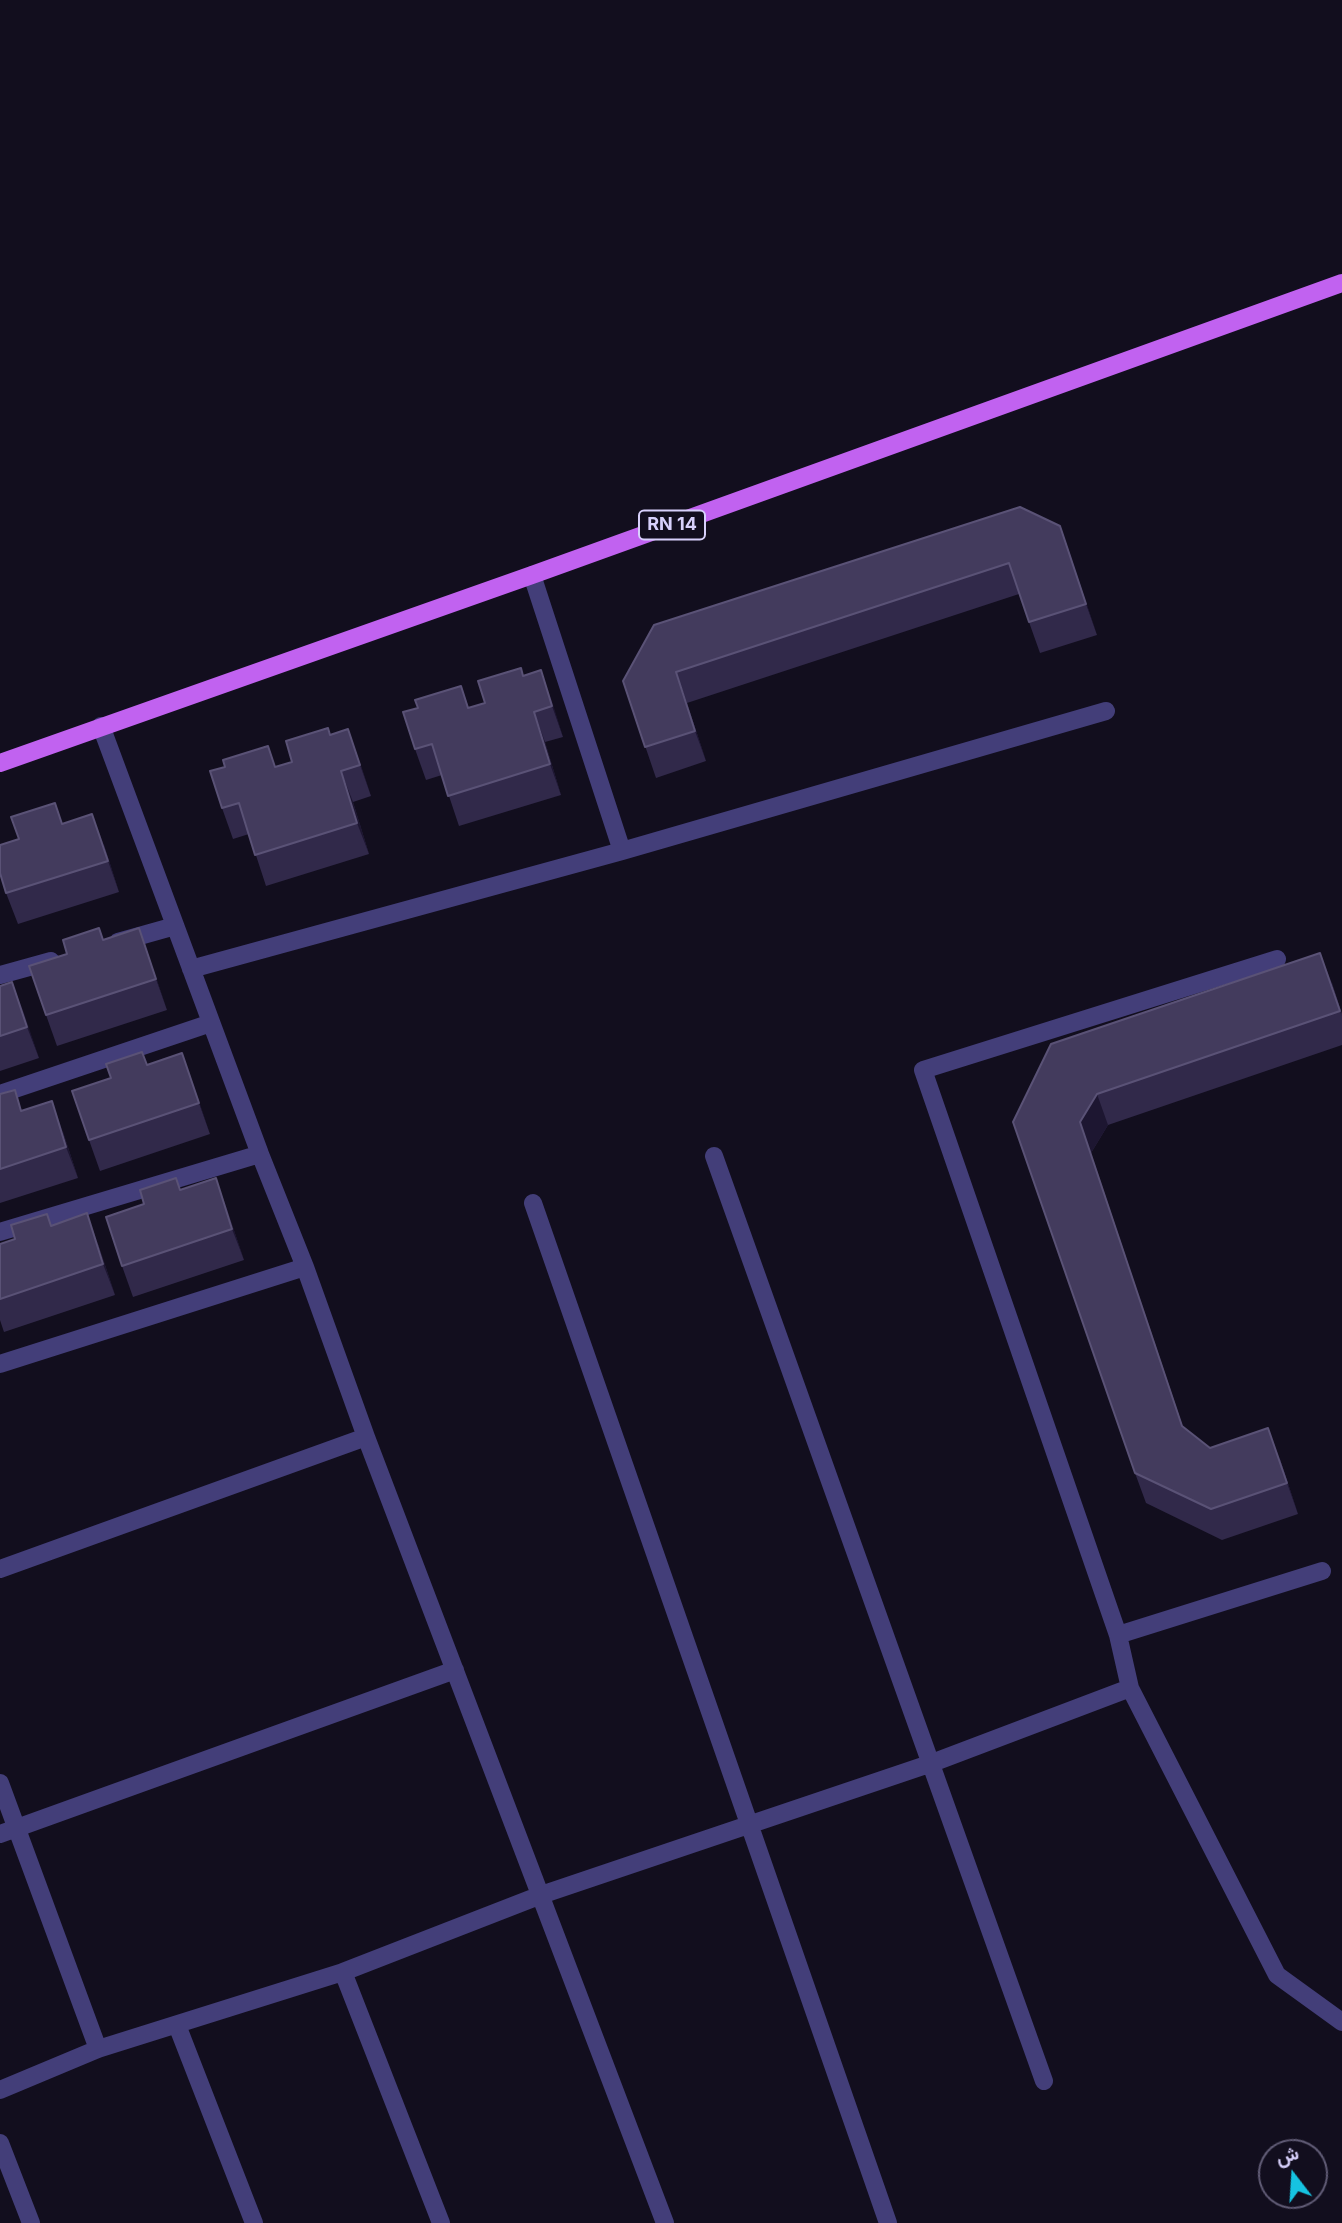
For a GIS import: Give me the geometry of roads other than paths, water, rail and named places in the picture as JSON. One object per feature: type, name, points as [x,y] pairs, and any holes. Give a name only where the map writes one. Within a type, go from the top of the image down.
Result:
[{"type":"main road","name":"RN 14","points":[[0,763],[532,575],[1342,282]]},
{"type":"street","points":[[532,575],[622,851]]},
{"type":"street","points":[[191,969],[622,851],[1107,712]]},
{"type":"street","points":[[101,726],[260,1154],[305,1267],[366,1437],[665,2223]]},
{"type":"street","points":[[108,945],[175,926]]},
{"type":"street","points":[[0,975],[67,956]]},
{"type":"street","points":[[1277,959],[923,1070],[1118,1635],[1130,1688],[1277,1975],[1342,2022]]},
{"type":"street","points":[[0,1094],[211,1023]]},
{"type":"street","points":[[0,1233],[260,1154]]},
{"type":"street","points":[[715,1156],[1044,2081]]},
{"type":"street","points":[[533,1203],[888,2223]]},
{"type":"street","points":[[0,1364],[305,1267]]},
{"type":"street","points":[[0,1569],[366,1437]]},
{"type":"street","points":[[1118,1635],[1322,1572]]},
{"type":"street","points":[[8,1831],[455,1670]]},
{"type":"street","points":[[0,2090],[98,2049],[343,1972],[541,1895],[932,1763],[1130,1688]]},
{"type":"street","points":[[0,1783],[8,1831],[98,2049]]},
{"type":"street","points":[[343,1972],[441,2223]]},
{"type":"street","points":[[177,2025],[254,2223]]},
{"type":"street","points":[[0,2143],[32,2223]]}]
